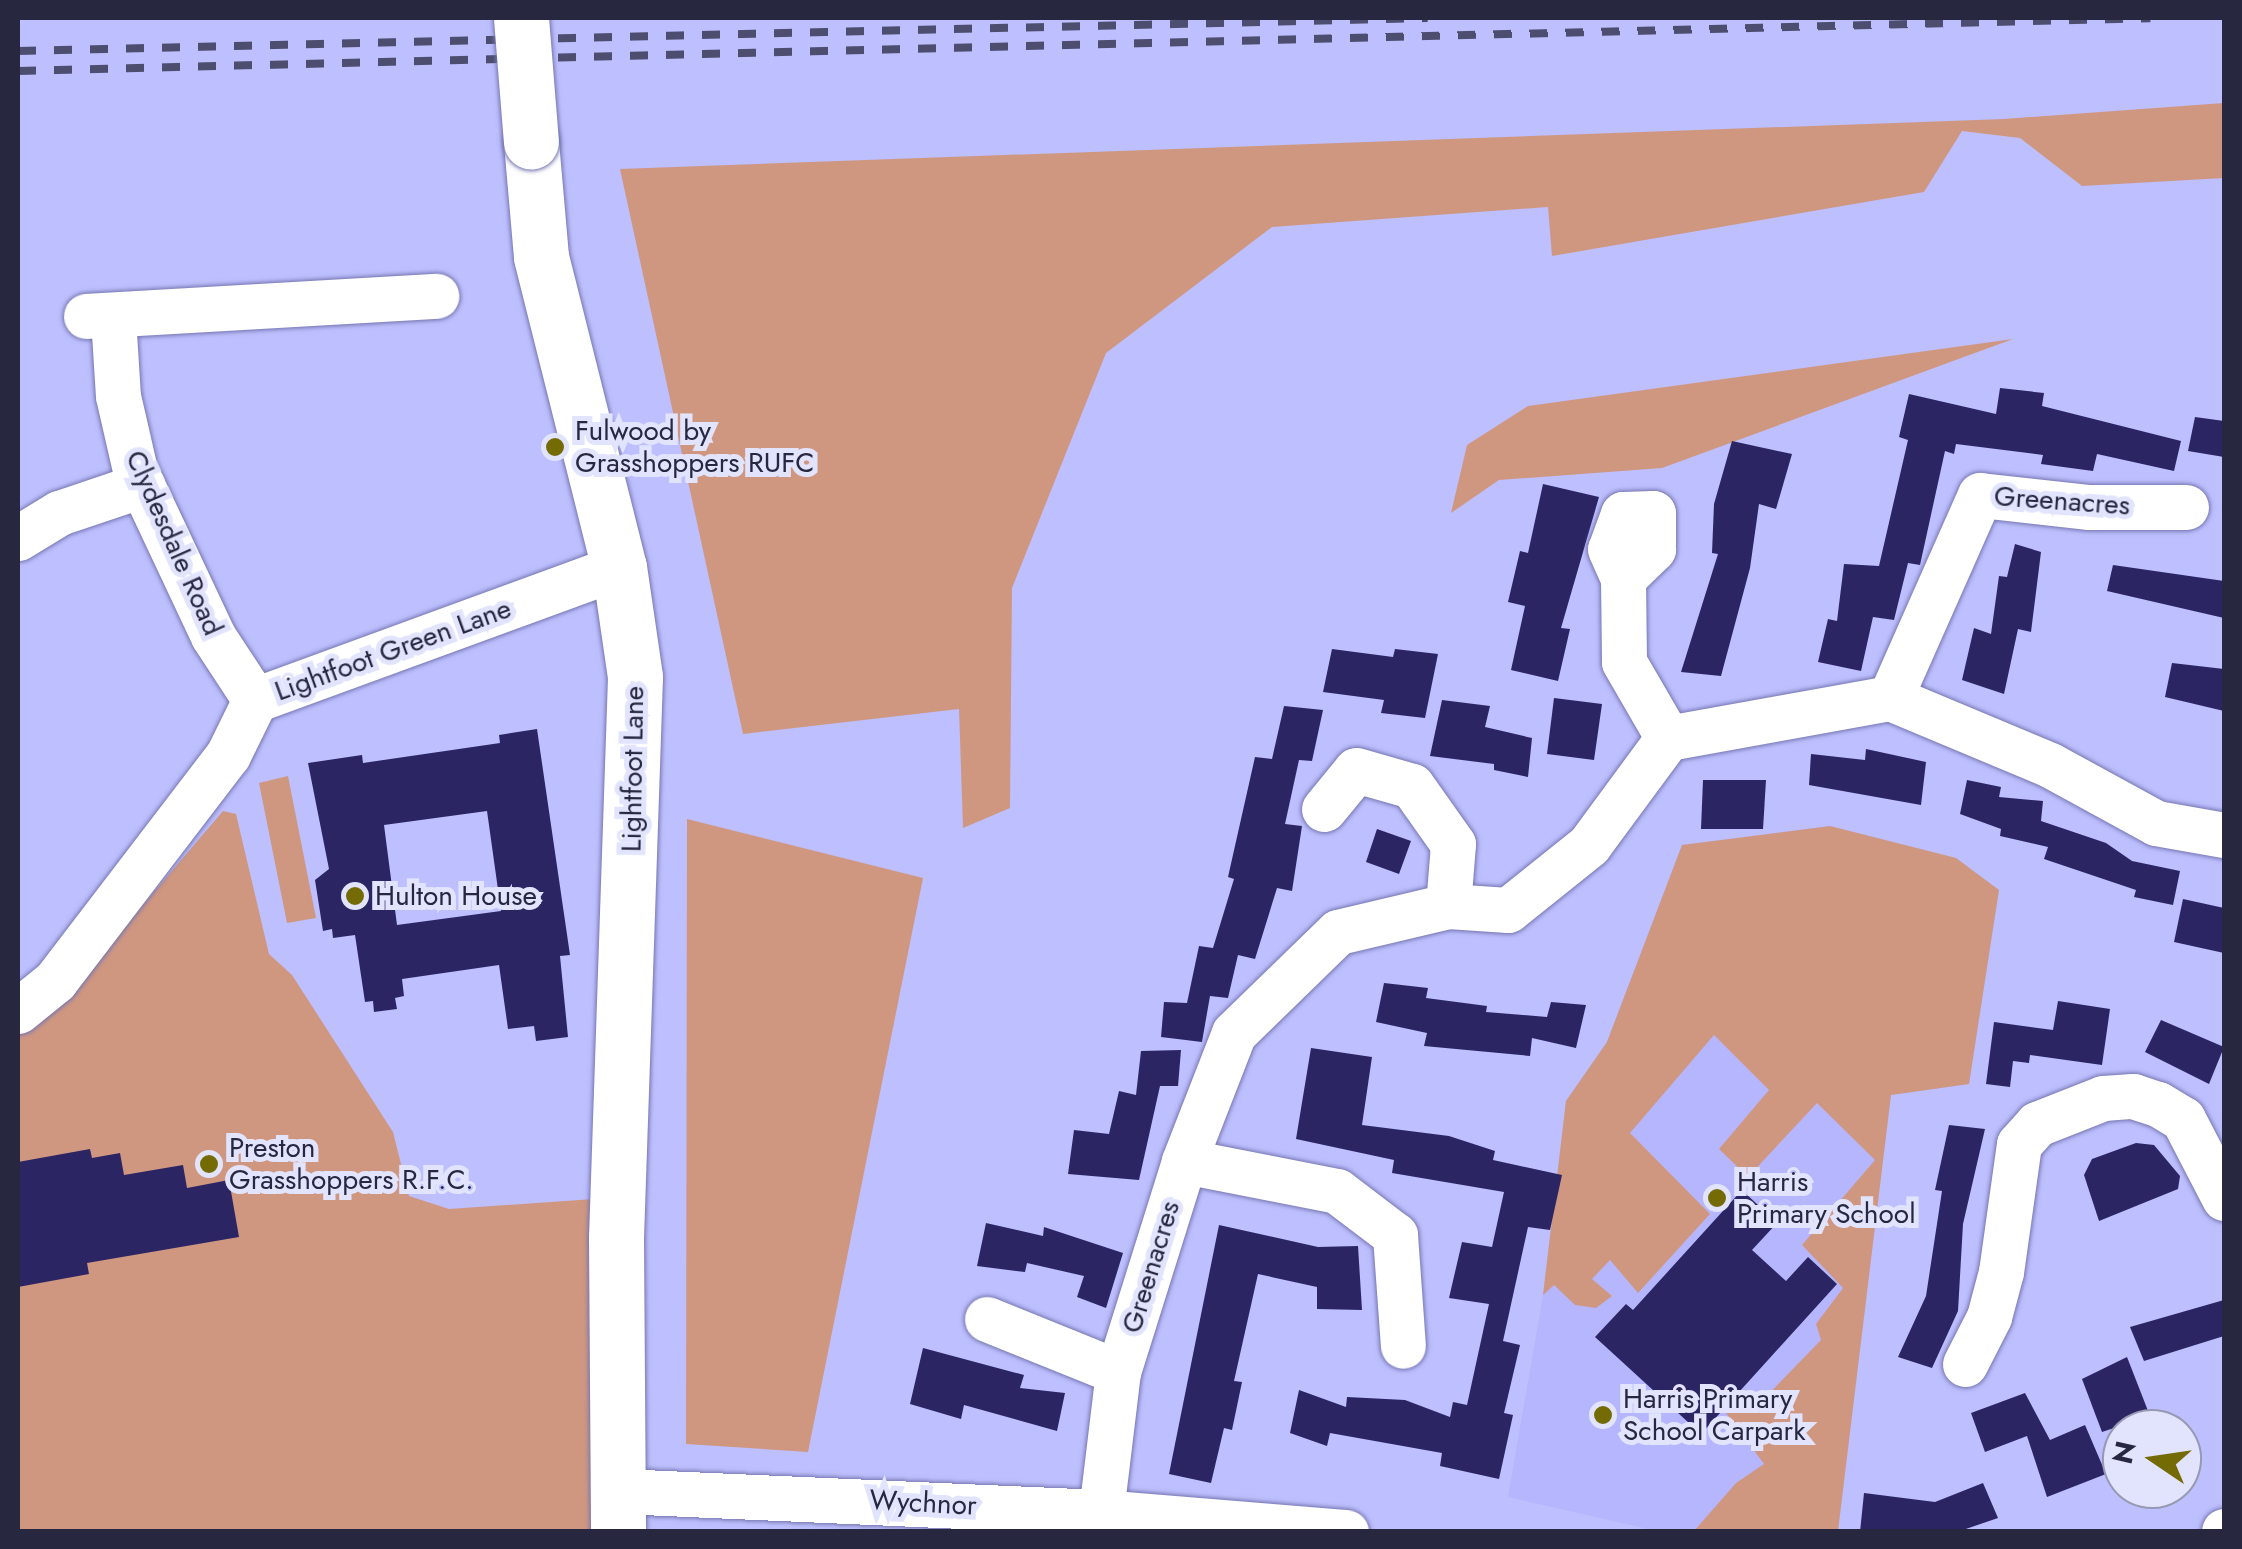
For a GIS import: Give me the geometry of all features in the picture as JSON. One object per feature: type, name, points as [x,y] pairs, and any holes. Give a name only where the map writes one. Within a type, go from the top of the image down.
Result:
[{"type":"main road","name":"Lightfoot Lane","points":[[522,18],[541,256],[619,568],[635,677],[616,1238],[618,1511]]},
{"type":"street","name":"Clydesdale Road","points":[[255,700],[213,636],[142,485],[99,316],[436,296]]},
{"type":"street","points":[[18,538],[59,513],[142,485]]},
{"type":"street","name":"Greenacres","points":[[1890,698],[1980,495],[2089,507],[2186,506]]},
{"type":"street","name":"Lightfoot Green Lane","points":[[18,1011],[55,981],[228,755],[255,700],[619,568]]},
{"type":"street","points":[[1623,578],[1624,662],[1668,738],[1890,698],[2050,766],[2156,823],[2224,835]]},
{"type":"street","name":"Greenacres","points":[[1102,1512],[1118,1372],[1184,1161],[1234,1032],[1338,932],[1448,906],[1508,910],[1590,845],[1668,738]]},
{"type":"street","points":[[1324,809],[1356,770],[1412,786],[1453,844],[1448,906]]},
{"type":"street","points":[[1965,1364],[1989,1317],[2001,1272],[2019,1144],[2037,1124],[2103,1098],[2133,1096],[2158,1104],[2183,1119],[2224,1198]]},
{"type":"street","points":[[1184,1161],[1337,1191],[1395,1235],[1403,1346]]},
{"type":"street","name":"Greenacres","points":[[987,1320],[1118,1372]]},
{"type":"street","name":"Wychnor","points":[[618,1511],[1015,1520],[1102,1512],[1346,1532]]},
{"type":"shaded area","points":[[2224,103],[2224,178],[2082,186],[2020,138],[1962,131],[1924,192],[1552,256],[1548,207],[1272,227],[1106,353],[1012,588],[1010,808],[963,828],[959,709],[743,734],[620,169],[2004,119]]},
{"type":"shaded area","points":[[2013,339],[1662,468],[1499,480],[1451,513],[1467,445],[1528,406]]},
{"type":"shaded area","points":[[288,776],[316,918],[287,923],[259,783]]},
{"type":"shaded area","name":"Preston Grasshoppers R.F.C.","points":[[223,811],[236,814],[269,954],[292,975],[393,1132],[409,1196],[449,1209],[608,1198],[606,1531],[18,1531],[18,1033],[61,1001]]},
{"type":"shaded area","points":[[687,819],[923,878],[808,1452],[686,1444]]},
{"type":"shaded area","name":"Harris Primary School","points":[[1830,826],[1956,858],[1999,890],[1969,1084],[1891,1095],[1838,1531],[1657,1531],[1508,1497],[1543,1295],[1566,1101],[1607,1042],[1682,845]]},
{"type":"shaded area","name":"Harris Primary School","points":[[1830,826],[1956,858],[1999,890],[1969,1084],[1891,1095],[1838,1531],[1694,1531],[1736,1483],[1764,1464],[1723,1409],[1741,1390],[1758,1405],[1821,1340],[1816,1324],[1843,1288],[1802,1245],[1875,1160],[1817,1103],[1748,1177],[1719,1149],[1769,1090],[1714,1035],[1630,1133],[1710,1214],[1638,1293],[1610,1260],[1592,1279],[1612,1296],[1596,1308],[1575,1305],[1554,1285],[1543,1295],[1566,1101],[1607,1042],[1682,845]]},
{"type":"building","points":[[2000,388],[2044,393],[2042,406],[2181,441],[2174,471],[2097,454],[2093,471],[2041,464],[2043,455],[1956,444],[1954,454],[1945,451],[1920,565],[1908,563],[1894,620],[1873,617],[1861,671],[1818,662],[1828,619],[1837,621],[1844,564],[1879,566],[1908,440],[1899,437],[1909,394],[1996,414]]},
{"type":"building","points":[[2195,417],[2224,421],[2224,457],[2188,451]]},
{"type":"building","points":[[1732,441],[1792,454],[1776,509],[1759,504],[1750,568],[1721,676],[1681,672],[1718,554],[1712,553],[1714,504]]},
{"type":"building","points":[[1543,484],[1599,497],[1561,628],[1570,629],[1558,681],[1511,670],[1525,606],[1508,602],[1520,551],[1528,553]]},
{"type":"building","points":[[2015,544],[2041,552],[2031,632],[2018,629],[2004,694],[1962,680],[1974,628],[1991,634],[1999,576],[2007,577]]},
{"type":"building","points":[[2113,565],[2224,581],[2224,618],[2107,591]]},
{"type":"building","points":[[1332,649],[1393,657],[1395,649],[1438,654],[1425,718],[1381,713],[1384,700],[1323,692]]},
{"type":"building","points":[[2172,663],[2224,669],[2224,711],[2165,697]]},
{"type":"building","points":[[1554,698],[1602,704],[1594,760],[1547,754]]},
{"type":"building","points":[[1442,700],[1490,706],[1485,727],[1532,738],[1528,777],[1494,770],[1494,764],[1430,756]]},
{"type":"building","points":[[1284,706],[1323,710],[1312,761],[1299,760],[1285,824],[1302,826],[1292,891],[1277,888],[1255,959],[1238,955],[1228,998],[1210,996],[1202,1042],[1161,1037],[1164,1002],[1187,1003],[1199,946],[1213,948],[1234,879],[1228,877],[1255,757],[1272,759]]},
{"type":"building","name":"Hulton House","points":[[537,729],[570,955],[560,956],[568,1037],[536,1041],[534,1026],[508,1029],[499,965],[402,979],[404,996],[395,998],[397,1009],[374,1012],[373,1001],[365,1002],[355,935],[333,938],[332,929],[323,931],[315,880],[329,869],[308,763],[362,755],[363,763],[500,743],[499,735]],"holes":[[[487,811],[501,911],[397,925],[384,825]]]},
{"type":"building","points":[[1866,749],[1926,762],[1921,805],[1809,785],[1811,754],[1865,760]]},
{"type":"building","points":[[1703,780],[1766,780],[1763,829],[1701,829]]},
{"type":"building","points":[[1967,780],[2001,787],[1999,797],[2043,801],[2041,821],[2106,843],[2132,861],[2180,871],[2173,905],[2134,897],[2136,890],[2044,859],[2048,847],[2000,836],[2001,829],[1960,814]]},
{"type":"building","points":[[1377,829],[1411,841],[1399,874],[1366,862]]},
{"type":"building","points":[[2183,899],[2224,908],[2224,953],[2174,942]]},
{"type":"building","points":[[1384,983],[1428,988],[1426,998],[1487,1006],[1486,1012],[1547,1017],[1551,1002],[1586,1005],[1576,1048],[1532,1038],[1530,1056],[1424,1046],[1427,1033],[1376,1022]]},
{"type":"building","points":[[2058,1001],[2110,1009],[2102,1065],[2030,1055],[2029,1063],[2013,1061],[2010,1087],[1986,1084],[1994,1022],[2053,1030]]},
{"type":"building","points":[[2161,1020],[2224,1047],[2209,1084],[2145,1052]]},
{"type":"building","points":[[1311,1048],[1372,1057],[1362,1125],[1449,1136],[1495,1151],[1493,1160],[1562,1175],[1550,1230],[1528,1227],[1503,1341],[1520,1345],[1504,1413],[1513,1415],[1499,1479],[1440,1466],[1442,1453],[1330,1433],[1327,1446],[1290,1433],[1299,1390],[1346,1407],[1347,1397],[1405,1400],[1450,1417],[1453,1402],[1467,1405],[1489,1304],[1449,1298],[1462,1242],[1492,1247],[1504,1192],[1392,1173],[1394,1160],[1296,1139]]},
{"type":"building","points":[[1181,1050],[1178,1086],[1160,1086],[1139,1180],[1068,1174],[1074,1130],[1109,1134],[1119,1091],[1136,1095],[1141,1051]]},
{"type":"building","points":[[1949,1125],[1985,1129],[1963,1224],[1958,1311],[1932,1368],[1898,1357],[1926,1296],[1942,1191],[1935,1190]]},
{"type":"building","points":[[2136,1143],[2154,1145],[2180,1176],[2178,1189],[2099,1221],[2084,1175],[2092,1159]]},
{"type":"building","name":"Preston Grasshoppers R.F.C.","points":[[90,1149],[92,1158],[120,1153],[124,1175],[183,1165],[187,1188],[229,1180],[239,1237],[87,1263],[89,1274],[18,1287],[18,1162]]},
{"type":"building","name":"Harris Primary School","points":[[1742,1190],[1777,1223],[1752,1250],[1786,1281],[1808,1257],[1837,1284],[1701,1434],[1595,1337],[1626,1304],[1633,1310]]},
{"type":"building","points":[[986,1223],[1043,1236],[1044,1227],[1123,1253],[1106,1308],[1077,1297],[1084,1276],[1027,1263],[1025,1272],[977,1266]]},
{"type":"building","points":[[1219,1225],[1318,1247],[1358,1246],[1362,1310],[1317,1309],[1317,1287],[1258,1274],[1234,1381],[1242,1382],[1232,1430],[1224,1428],[1211,1483],[1169,1474]]},
{"type":"building","points":[[2224,1300],[2224,1336],[2144,1361],[2130,1327]]},
{"type":"building","points":[[923,1348],[1024,1375],[1020,1388],[1065,1393],[1057,1431],[964,1405],[961,1419],[910,1404]]},
{"type":"building","points":[[2127,1357],[2147,1409],[2102,1409],[2102,1432],[2082,1379]]},
{"type":"building","points":[[2025,1393],[2050,1440],[2085,1425],[2102,1465],[2102,1476],[2047,1497],[2027,1436],[1985,1452],[1971,1413]]},
{"type":"building","points":[[1983,1483],[1998,1518],[1957,1532],[1860,1532],[1864,1493],[1935,1502]]},
{"type":"railway","points":[[18,51],[1428,18]]},
{"type":"railway","points":[[18,71],[2150,18]]},
{"type":"place","name":"Fulwood by Grasshoppers RUFC","points":[[555,447]]},
{"type":"place","name":"Hulton House","points":[[355,896]]},
{"type":"place","name":"Preston Grasshoppers R.F.C.","points":[[209,1164]]},
{"type":"place","name":"Harris Primary School","points":[[1717,1198]]},
{"type":"place","name":"Harris Primary School Carpark","points":[[1603,1415]]}]
